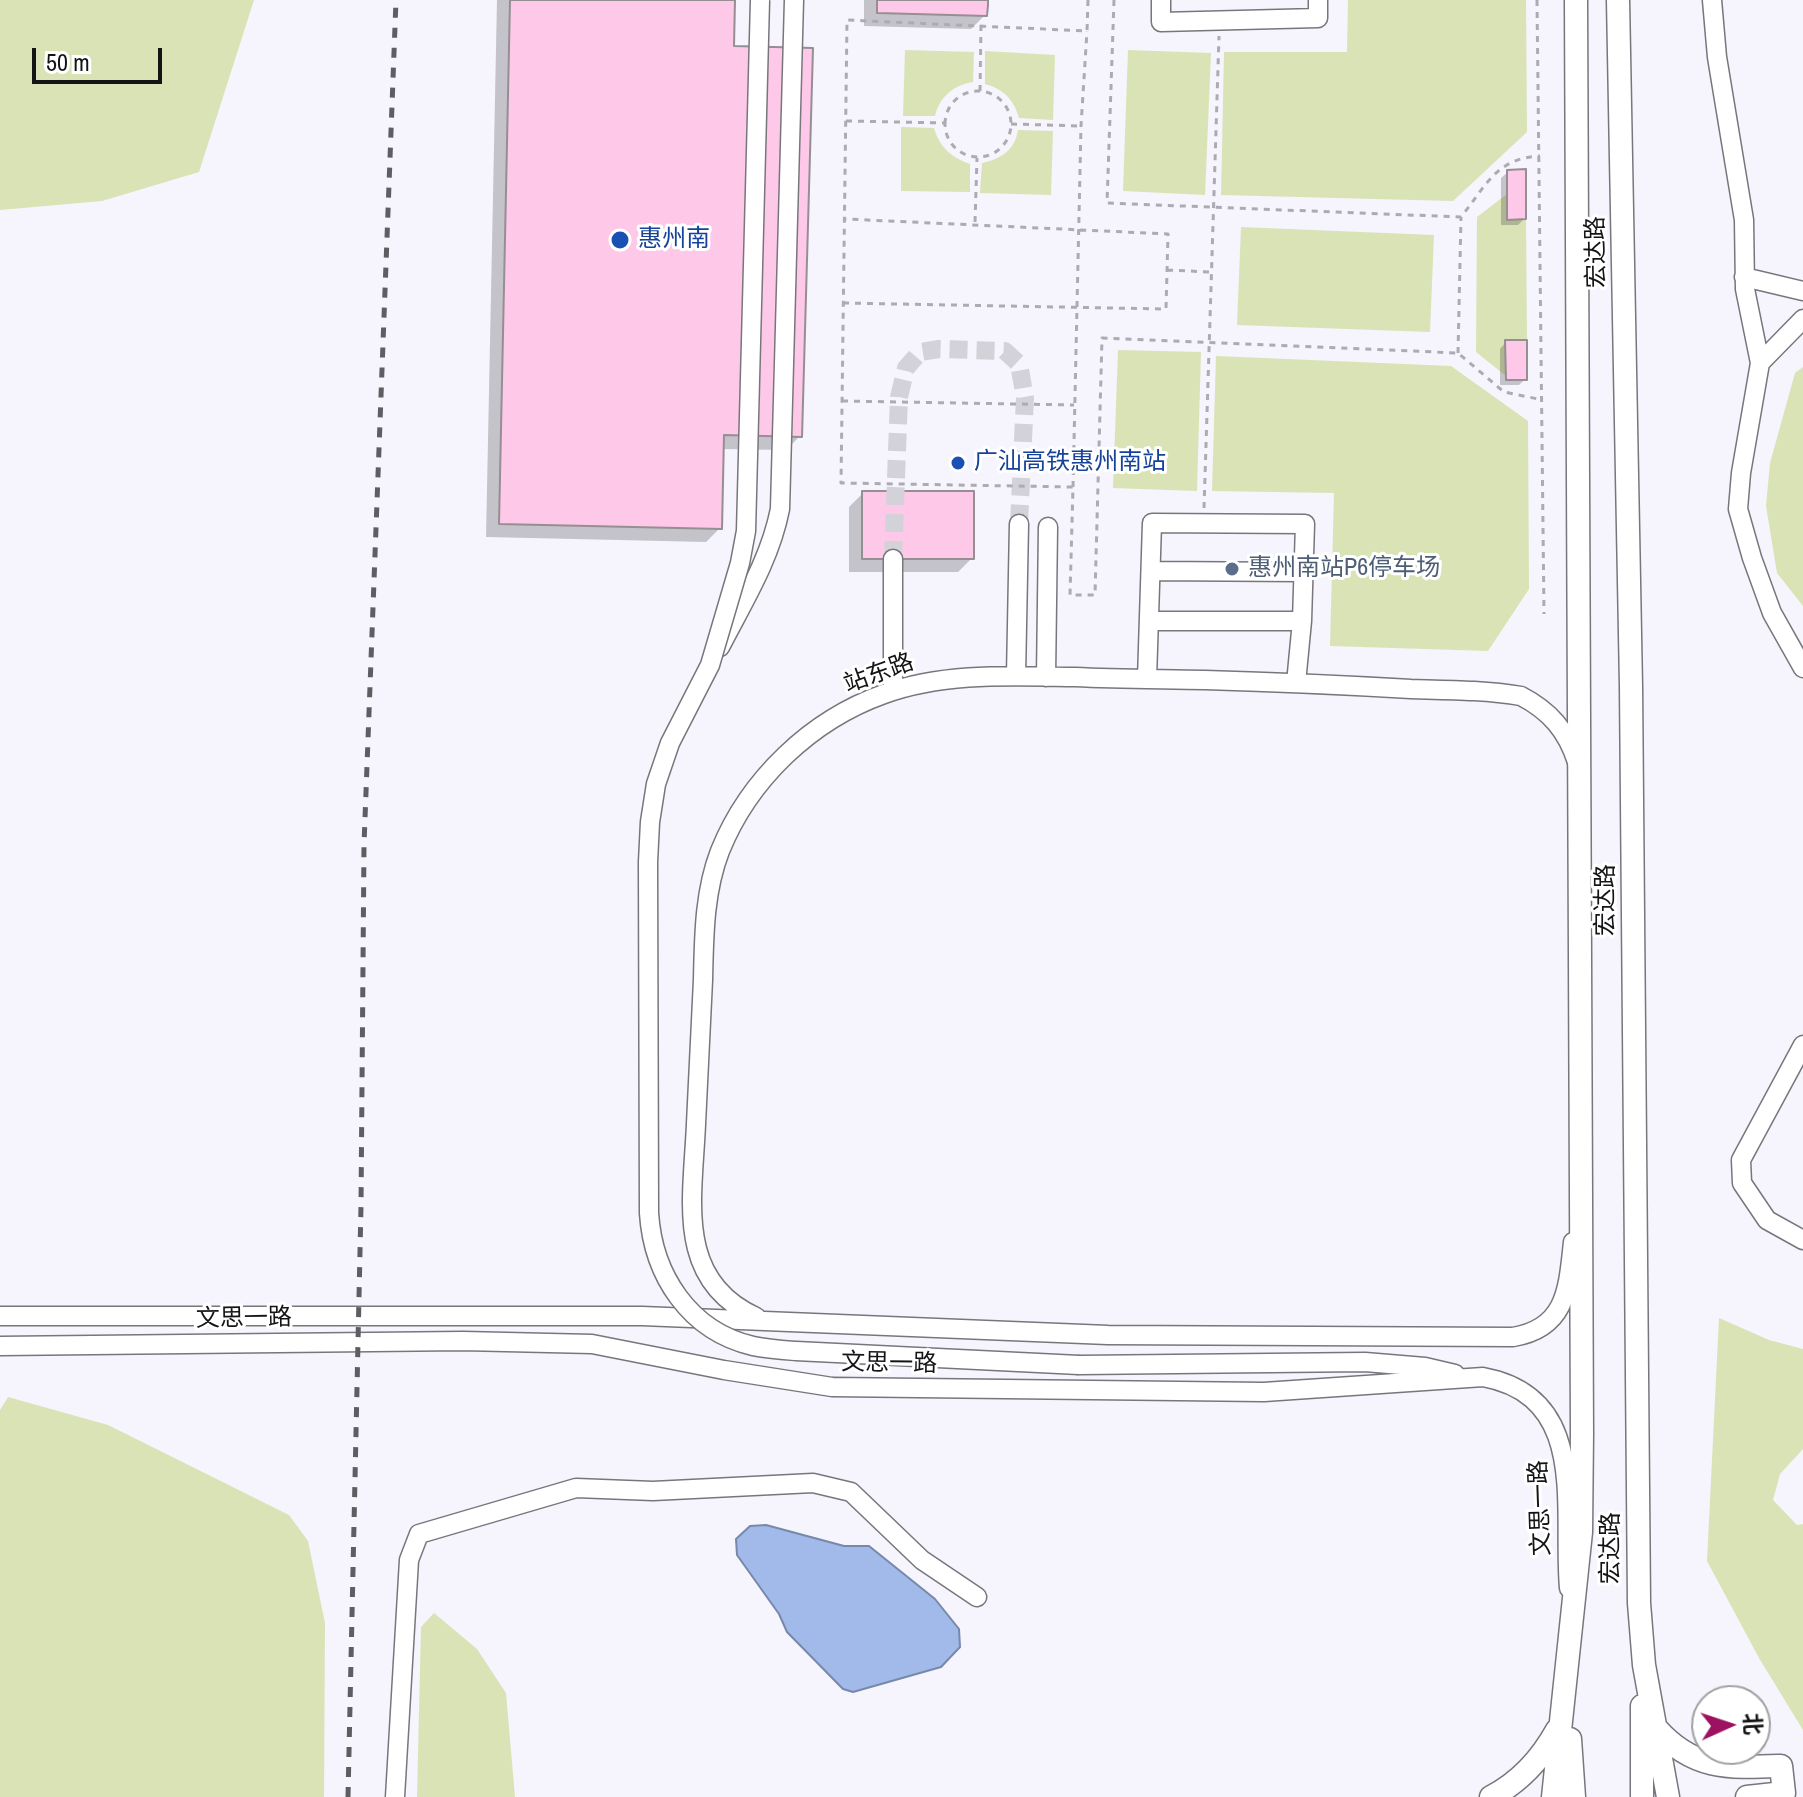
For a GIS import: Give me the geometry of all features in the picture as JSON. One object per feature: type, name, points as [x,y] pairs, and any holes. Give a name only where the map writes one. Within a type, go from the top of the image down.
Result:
[{"type":"main road","name":"宏达路","points":[[1553,1797],[1581,1532],[1576,0]]},
{"type":"main road","name":"宏达路","points":[[1618,0],[1631,686],[1639,1603],[1644,1665],[1668,1797]]},
{"type":"main road","points":[[1569,1662],[1574,1797]]},
{"type":"main road","points":[[1642,1797],[1644,1665]]},
{"type":"main road","points":[[1491,1797],[1531,1768],[1550,1743],[1563,1714]]},
{"type":"main road","points":[[1656,1728],[1678,1750],[1707,1763],[1738,1767],[1781,1766],[1784,1793],[1747,1797]]},
{"type":"street","points":[[710,665],[740,563],[746,531],[760,0]]},
{"type":"street","points":[[794,0],[780,509],[774,538],[762,567],[670,743],[656,784],[650,822],[649,1213],[654,1248],[667,1281],[689,1310],[703,1322],[719,1333],[754,1346],[796,1351],[1079,1365],[1365,1362],[1425,1367],[1468,1377]]},
{"type":"street","points":[[1161,0],[1161,22],[1318,18],[1318,0]]},
{"type":"street","points":[[1712,0],[1717,57],[1744,220],[1744,277],[1760,363],[1738,509],[1772,613],[1803,668]]},
{"type":"street","points":[[1744,277],[1803,291]]},
{"type":"street","points":[[1760,363],[1803,319]]},
{"type":"street","points":[[1147,679],[1152,523],[1305,524],[1302,621],[1296,683]]},
{"type":"street","points":[[1016,676],[1019,524]]},
{"type":"street","points":[[1046,677],[1048,527]]},
{"type":"street","points":[[893,559],[893,690]]},
{"type":"street","points":[[1151,571],[1303,572]]},
{"type":"street","points":[[1149,621],[1302,621]]},
{"type":"street","name":"站东路","points":[[768,1321],[743,1311],[721,1294],[704,1271],[695,1243],[693,1194],[705,921],[712,873],[745,805],[776,765],[814,731],[835,717],[893,690],[931,681],[1016,676],[1296,683],[1521,696],[1546,711],[1566,734],[1577,762],[1579,777]]},
{"type":"street","points":[[1803,1045],[1741,1160],[1742,1183],[1767,1220],[1803,1240]]},
{"type":"street","name":"文思一路","points":[[0,1316],[642,1316],[1108,1335],[1513,1337],[1542,1327],[1564,1300],[1581,1196]]},
{"type":"street","name":"文思一路","points":[[0,1346],[463,1341],[592,1344],[832,1387],[1264,1392],[1468,1377],[1497,1380],[1522,1391],[1542,1408],[1559,1435],[1567,1503],[1572,1631]]},
{"type":"street","points":[[395,1797],[409,1560],[419,1534],[576,1488],[653,1491],[813,1483],[851,1492],[922,1560],[977,1597]]},
{"type":"path","points":[[1088,0],[1081,126],[1070,595],[1095,595],[1102,338],[1458,353],[1504,392],[1543,400]]},
{"type":"path","points":[[1114,0],[1107,203],[1461,217]]},
{"type":"path","points":[[1537,0],[1544,614]]},
{"type":"path","points":[[1073,487],[841,483],[847,20],[1087,31]]},
{"type":"path","points":[[1204,524],[1219,20]]},
{"type":"path","points":[[980,91],[981,24]]},
{"type":"path","points":[[980,91],[1001,100],[1008,109],[1011,124],[1006,142],[999,151],[977,158],[956,150],[949,141],[945,123],[948,109],[954,101],[962,94],[980,91]]},
{"type":"path","points":[[846,121],[945,123]]},
{"type":"path","points":[[1011,124],[1081,126]]},
{"type":"path","points":[[1458,353],[1461,217],[1503,164],[1540,156]]},
{"type":"path","points":[[975,223],[977,158]]},
{"type":"path","points":[[843,303],[1166,309],[1168,234],[845,219]]},
{"type":"path","points":[[1167,270],[1210,272]]},
{"type":"path","points":[[842,401],[1074,405]]},
{"type":"green space","points":[[0,0],[254,0],[199,172],[102,201],[0,210]]},
{"type":"green space","points":[[1348,0],[1526,0],[1527,132],[1453,201],[1221,195],[1224,52],[1347,52]]},
{"type":"green space","points":[[905,50],[974,52],[973,82],[948,93],[935,116],[903,116]]},
{"type":"green space","points":[[1128,50],[1211,53],[1205,195],[1123,191]]},
{"type":"green space","points":[[985,51],[1055,55],[1053,120],[1019,118],[1007,96],[985,84]]},
{"type":"green space","points":[[901,127],[934,128],[947,151],[970,164],[970,192],[901,191]]},
{"type":"green space","points":[[1018,130],[1053,131],[1051,195],[980,193],[982,163],[1006,152],[1014,143]]},
{"type":"green space","points":[[1507,194],[1507,219],[1526,219],[1527,340],[1506,340],[1506,376],[1476,352],[1477,217]]},
{"type":"green space","points":[[1241,227],[1434,235],[1430,332],[1237,325]]},
{"type":"green space","points":[[1118,350],[1201,352],[1197,491],[1113,488]]},
{"type":"green space","points":[[1216,356],[1451,366],[1528,421],[1529,589],[1488,651],[1330,646],[1334,493],[1212,491]]},
{"type":"green space","points":[[1803,367],[1803,606],[1777,573],[1766,506],[1770,463],[1795,373]]},
{"type":"green space","points":[[1719,1318],[1769,1340],[1803,1349],[1803,1449],[1780,1474],[1773,1500],[1797,1525],[1803,1524],[1803,1730],[1759,1658],[1707,1561]]},
{"type":"green space","points":[[8,1397],[108,1425],[289,1515],[308,1541],[325,1623],[324,1797],[0,1797],[0,1410]]},
{"type":"green space","points":[[434,1613],[477,1649],[506,1693],[515,1797],[417,1797],[421,1627]]},
{"type":"water","points":[[766,1525],[844,1546],[869,1546],[935,1599],[959,1629],[960,1647],[941,1667],[853,1692],[843,1689],[787,1632],[779,1614],[737,1555],[736,1539],[750,1526]]},
{"type":"building","points":[[510,0],[735,0],[734,46],[813,48],[802,437],[724,435],[722,529],[499,524]]},
{"type":"building","points":[[877,0],[988,0],[987,16],[877,13]]},
{"type":"building","points":[[1526,169],[1526,219],[1507,220],[1507,170]]},
{"type":"building","points":[[1505,340],[1527,340],[1527,380],[1506,380]]},
{"type":"building","points":[[862,491],[974,491],[974,559],[862,559]]},
{"type":"tunnel","points":[[893,559],[899,397],[906,368],[920,352],[939,349],[1005,351],[1019,364],[1025,398],[1019,524]]},
{"type":"railway","points":[[348,1797],[361,1206],[364,845],[396,0]]},
{"type":"place","name":"惠州南","points":[[620,240]]},
{"type":"place","name":"广汕高铁惠州南站","points":[[958,463]]},
{"type":"place","name":"惠州南站P6停车场","points":[[1232,569]]}]
